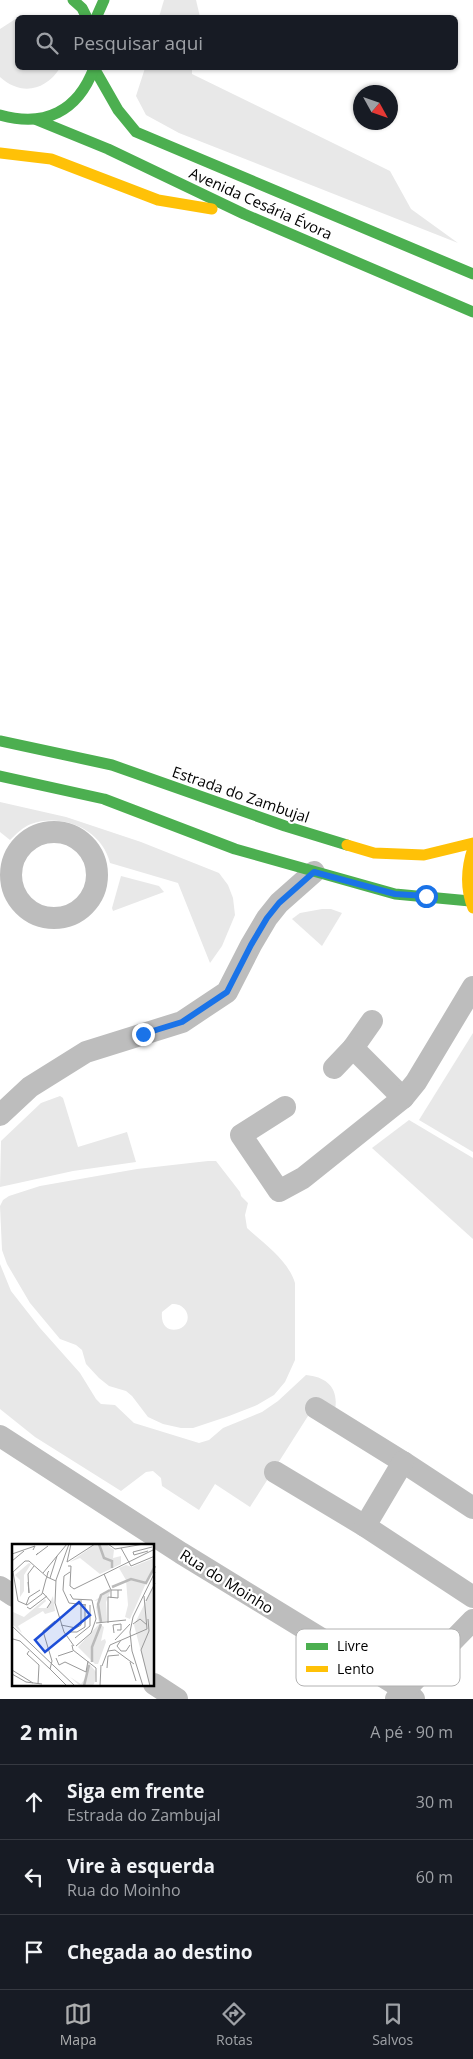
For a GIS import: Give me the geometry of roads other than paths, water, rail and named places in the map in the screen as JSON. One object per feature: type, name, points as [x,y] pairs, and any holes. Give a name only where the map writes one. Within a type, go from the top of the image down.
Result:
[{"type":"main road","points":[[73,0],[82,8],[86,15]]},
{"type":"main road","points":[[97,15],[104,0]]},
{"type":"main road","points":[[0,115],[19,120],[37,120],[56,114],[74,102],[87,86],[93,70]]},
{"type":"main road","name":"Avenida Cesária Évora","points":[[95,70],[117,109],[136,132],[473,274]]},
{"type":"main road","name":"Avenida Cesária Évora","points":[[37,120],[108,149],[244,214],[472,311]]},
{"type":"main road","points":[[0,153],[51,159],[158,200],[244,214]]},
{"type":"main road","name":"Estrada do Zambujal","points":[[0,741],[112,765],[285,826],[374,853],[424,855],[473,843]]},
{"type":"main road","points":[[0,776],[104,798],[235,849],[395,894],[426,896],[471,904],[466,881],[468,861],[473,848]]},
{"type":"street","points":[[0,1115],[30,1087],[86,1052],[182,1022],[227,992],[267,918],[279,903],[314,872]]},
{"type":"street","points":[[285,1108],[241,1135],[279,1191],[303,1178],[403,1098],[416,1082],[473,987]]},
{"type":"street","points":[[334,1068],[353,1048],[372,1020]]},
{"type":"street","points":[[353,1048],[403,1098]]},
{"type":"street","points":[[316,1408],[473,1508]]},
{"type":"street","name":"Rua do Moinho","points":[[0,1436],[300,1629]]},
{"type":"street","points":[[365,1526],[403,1462]]},
{"type":"street","points":[[275,1472],[365,1526],[473,1597]]},
{"type":"street","points":[[0,1587],[12,1595]]},
{"type":"street","points":[[460,1635],[473,1620]]},
{"type":"street","points":[[155,1685],[177,1699]]},
{"type":"street","name":"Rua do Moinho","points":[[389,1686],[405,1696]]},
{"type":"street","points":[[405,1696],[414,1686]]}]
